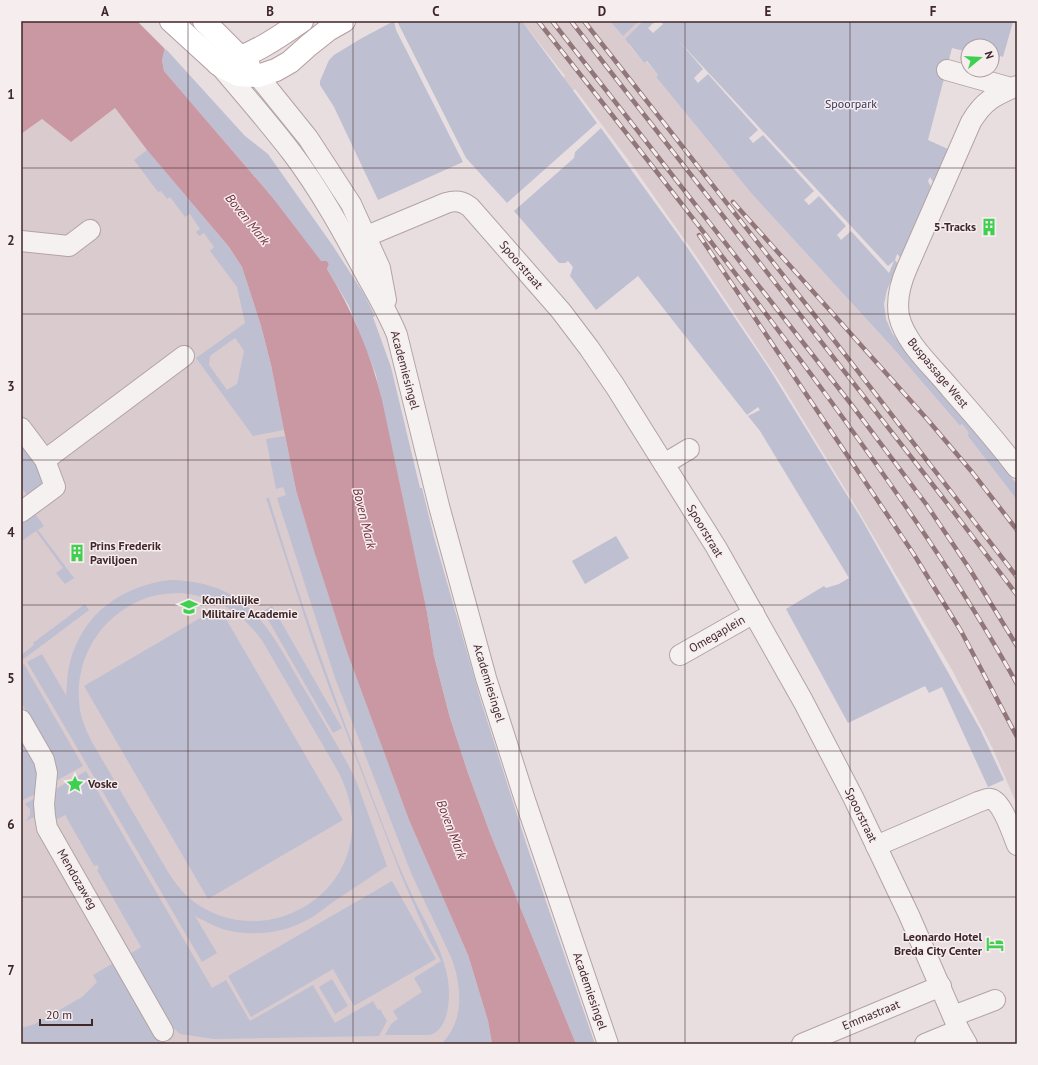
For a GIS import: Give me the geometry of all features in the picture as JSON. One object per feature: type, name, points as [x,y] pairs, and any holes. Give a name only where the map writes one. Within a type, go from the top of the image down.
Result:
[{"type":"main road","name":"Academiesingel","points":[[171,21],[217,53]]},
{"type":"main road","name":"Academiesingel","points":[[204,21],[217,53],[228,70],[238,74],[258,76]]},
{"type":"main road","points":[[217,53],[241,58],[271,43],[302,21]]},
{"type":"main road","points":[[258,76],[276,70],[290,62],[309,44],[328,30],[344,21]]},
{"type":"main road","name":"Academiesingel","points":[[241,58],[258,76]]},
{"type":"street","name":"Academiesingel","points":[[217,53],[293,154],[319,193],[389,316],[397,335],[439,506],[486,678],[525,800],[608,1044]]},
{"type":"street","points":[[947,70],[1014,87]]},
{"type":"street","name":"Academiesingel","points":[[258,76],[282,104],[316,150],[351,204],[367,236],[380,268],[389,316]]},
{"type":"street","name":"Buspassage West","points":[[1014,87],[990,98],[976,113],[971,122],[900,284],[898,305],[902,326],[914,346],[1001,447],[1017,468]]},
{"type":"street","name":"Spoorstraat","points":[[367,236],[452,201],[464,202],[470,207],[575,329],[615,386],[716,547],[803,701],[876,846],[960,1030]]},
{"type":"street","points":[[21,241],[69,246],[90,230]]},
{"type":"street","points":[[45,460],[184,356]]},
{"type":"street","points":[[21,428],[45,460],[55,487],[24,510]]},
{"type":"street","points":[[664,464],[689,449]]},
{"type":"street","name":"Omegaplein","points":[[680,655],[754,613]]},
{"type":"street","name":"Mendozaweg","points":[[21,720],[44,760],[47,773],[44,804],[47,828],[163,1031]]},
{"type":"street","points":[[876,846],[978,802],[991,799],[996,801],[1001,808],[1017,845]]},
{"type":"street","name":"Emmastraat","points":[[802,1044],[941,986]]},
{"type":"street","points":[[925,1044],[960,1030],[995,1000]]},
{"type":"shaded area","points":[[522,21],[656,21],[629,45],[644,63],[646,61],[658,75],[656,77],[751,193],[892,347],[960,426],[962,424],[970,433],[967,435],[1017,500],[1017,805],[993,749],[952,670],[855,505],[780,382],[701,263],[632,165],[575,89],[571,92],[562,79],[565,76]]},
{"type":"shaded area","name":"Koninklijke Militaire Academie","points":[[115,108],[147,150],[242,267],[348,652],[409,820],[468,955],[492,1044],[21,1044],[21,134],[42,119],[71,142]]},
{"type":"green space","points":[[394,21],[396,30],[463,162],[378,200],[334,107],[320,85],[320,81],[329,60],[334,55]]},
{"type":"green space","points":[[397,21],[522,21],[597,123],[507,203],[466,158]]},
{"type":"green space","points":[[610,21],[639,21],[623,36]]},
{"type":"green space","name":"Spoorpark","points":[[643,21],[654,22],[648,28],[653,33],[663,24],[661,21],[1013,22],[1003,57],[1000,56],[1000,38],[960,38],[960,50],[952,48],[928,140],[948,149],[933,182],[930,177],[928,181],[931,187],[901,258],[897,254],[895,260],[898,264],[887,290],[884,304],[886,319],[892,333],[906,353],[966,421],[1017,484],[1017,500],[967,435],[969,433],[962,424],[960,426],[892,347],[751,193],[656,77],[658,75],[647,61],[644,63],[625,39]],"holes":[[[679,41],[888,266],[894,261],[889,273],[851,231],[841,240],[837,235],[846,226],[819,196],[809,205],[804,200],[814,191],[763,135],[753,143],[749,138],[758,130],[708,74],[698,83],[694,78],[703,69]]]},
{"type":"green space","points":[[165,48],[245,136],[268,154],[333,246],[364,294],[375,316],[373,317],[391,367],[420,488],[422,488],[434,537],[481,701],[527,846],[595,1044],[576,1044],[490,833],[468,773],[450,718],[434,656],[427,612],[376,375],[349,306],[327,269],[329,264],[327,261],[321,262],[273,198],[164,71],[162,60]]},
{"type":"green space","points":[[601,128],[687,247],[770,370],[861,518],[980,729],[1004,780],[988,787],[942,687],[929,693],[925,686],[848,723],[786,609],[824,586],[826,588],[839,584],[849,578],[760,431],[748,416],[760,410],[758,407],[747,415],[638,276],[596,310],[570,276],[573,267],[568,261],[565,263],[559,263],[514,211],[574,158],[575,152]]},
{"type":"green space","points":[[147,150],[229,247],[242,267],[261,326],[271,365],[284,430],[253,436],[196,358],[245,323],[237,287],[210,251],[214,247],[204,233],[199,236],[196,232],[200,229],[190,214],[185,217],[170,197],[167,199],[161,191],[158,192],[134,160]],"holes":[[[235,338],[244,351],[237,384],[227,390],[209,365],[210,356]]]},
{"type":"green space","points":[[285,436],[296,490],[347,652],[409,820],[468,955],[488,1021],[492,1044],[441,1044],[449,1035],[458,1014],[459,991],[455,968],[412,875],[335,678],[277,498],[286,495],[283,487],[276,489],[266,439]]},
{"type":"green space","points":[[21,442],[37,463],[42,475],[40,486],[28,496],[21,487]]},
{"type":"green space","points":[[266,498],[269,498],[325,669],[388,838],[407,884],[436,943],[446,970],[449,997],[446,1016],[442,1025],[437,1031],[430,1035],[385,1035],[391,1024],[398,1019],[393,1011],[422,992],[414,978],[441,961],[429,940],[401,875],[330,690],[313,643]]},
{"type":"green space","points":[[34,512],[44,526],[38,530],[74,578],[65,584],[56,573],[63,568],[36,531],[23,540],[21,537],[21,522]]},
{"type":"green space","points":[[616,536],[629,558],[585,584],[572,561]]},
{"type":"green space","points":[[170,580],[196,583],[218,588],[236,598],[251,610],[264,624],[288,661],[349,766],[357,783],[387,866],[312,917],[289,928],[258,933],[237,932],[218,927],[195,916],[217,953],[202,962],[27,662],[42,654],[66,695],[70,662],[84,629],[107,605],[136,588],[152,583]],"holes":[[[178,593],[195,595],[228,608],[247,622],[255,631],[263,642],[339,773],[349,801],[352,819],[349,849],[337,875],[319,896],[296,911],[270,919],[242,921],[215,914],[189,898],[183,892],[168,872],[92,742],[80,710],[79,691],[81,674],[86,656],[104,627],[117,614],[132,604],[149,597],[161,594]]]},
{"type":"green space","points":[[85,604],[89,610],[21,661],[21,655],[34,645],[33,643]]},
{"type":"green space","points":[[272,606],[342,728],[333,733],[263,611]]},
{"type":"green space","points":[[219,607],[343,820],[208,899],[84,686]]},
{"type":"green space","points":[[24,664],[83,766],[54,782],[51,755],[21,702],[21,666]]},
{"type":"green space","points":[[21,735],[39,770],[37,793],[21,801]]},
{"type":"green space","points":[[86,771],[212,988],[226,980],[250,1021],[313,985],[335,1023],[373,1001],[387,1021],[379,1036],[214,1039],[180,1034],[170,1025],[130,954],[141,947],[97,870],[99,868],[97,865],[94,866],[65,815],[54,821],[54,790]]},
{"type":"green space","points":[[37,797],[36,816],[26,821],[30,815],[30,809],[25,804]]},
{"type":"green space","points":[[392,881],[436,959],[354,1006],[333,969],[251,1017],[228,976]]},
{"type":"green space","points":[[115,962],[160,1037],[167,1044],[21,1044],[21,1028],[35,1024],[82,997],[97,982],[93,975]]},
{"type":"green space","points":[[332,979],[348,1006],[335,1014],[319,987]]},
{"type":"water","name":"Boven Mark","points":[[21,21],[213,21],[165,48],[162,60],[164,71],[273,198],[321,261],[327,261],[329,264],[327,269],[345,300],[360,333],[378,383],[382,400],[427,612],[434,656],[450,718],[490,833],[576,1044],[492,1044],[488,1021],[468,955],[409,820],[347,652],[314,551],[296,490],[271,365],[261,326],[242,267],[229,247],[147,150],[115,108],[71,142],[42,119],[21,134]]},
{"type":"pier","points":[[137,21],[215,21],[166,50]]},
{"type":"railway","points":[[538,21],[721,254],[852,431],[902,501],[950,573],[996,646],[1017,684]]},
{"type":"railway","points":[[552,21],[851,404],[926,504],[969,568],[1017,646]]},
{"type":"railway","points":[[571,21],[1017,595]]},
{"type":"railway","points":[[584,21],[1017,577]]},
{"type":"railway","points":[[733,202],[927,419],[972,472],[1017,530]]},
{"type":"railway","points":[[699,235],[913,553],[961,631],[1017,737]]},
{"type":"place","name":"5-Tracks","points":[[989,227]]},
{"type":"place","name":"Prins Frederik Paviljoen","points":[[77,553]]},
{"type":"place","name":"Koninklijke Militaire Academie","points":[[189,607]]},
{"type":"place","name":"Voske","points":[[75,784]]},
{"type":"place","name":"Leonardo Hotel Breda City Center","points":[[995,944]]}]
